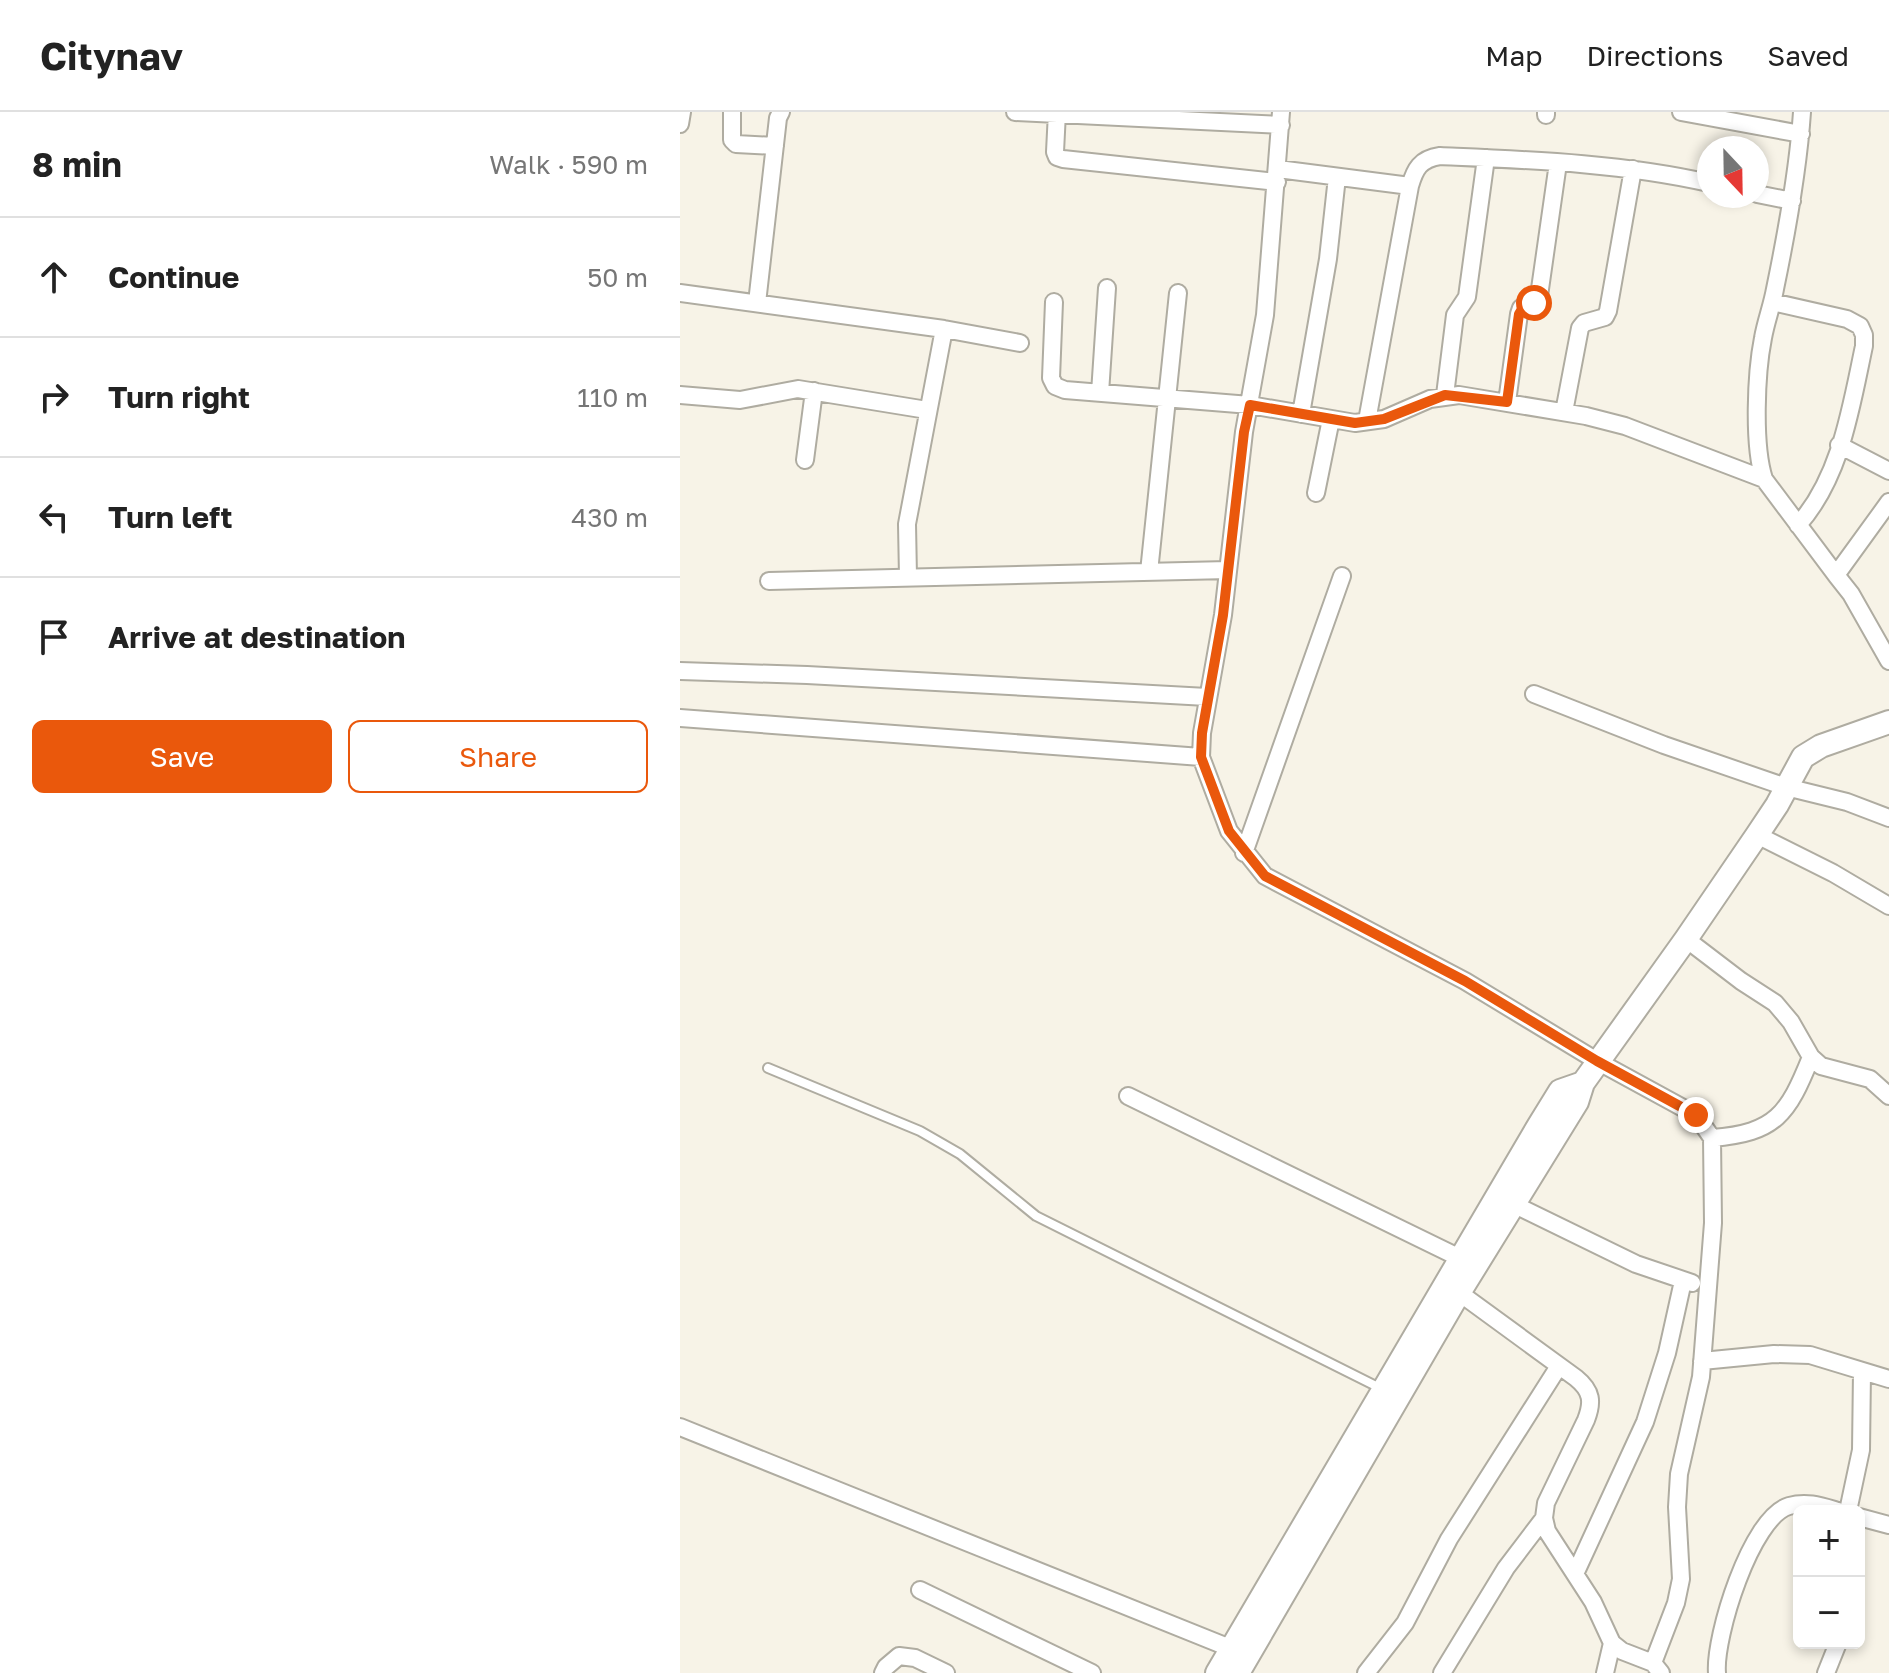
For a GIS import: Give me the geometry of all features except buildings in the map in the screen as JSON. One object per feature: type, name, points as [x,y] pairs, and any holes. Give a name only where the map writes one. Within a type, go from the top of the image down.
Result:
[{"type":"street","points":[[732,112],[732,140],[736,144],[775,146]]},
{"type":"street","points":[[757,303],[781,112]]},
{"type":"street","points":[[1015,112],[1281,119],[1265,315],[1244,432],[1223,615],[1207,697],[1201,757],[1229,831],[1265,876],[1465,981],[1597,1061],[1696,1115],[1712,1138],[1713,1223],[1702,1361],[1699,1389],[1679,1474],[1677,1507],[1681,1579],[1657,1668],[1612,1643],[1593,1602],[1553,1544],[1544,1518],[1546,1503],[1591,1406],[1590,1393],[1559,1366],[1452,1288]]},
{"type":"street","points":[[1681,112],[1801,134]]},
{"type":"street","points":[[1802,112],[1792,201],[1763,340],[1758,380],[1758,462],[1764,479],[1851,594],[1889,661]]},
{"type":"street","points":[[1057,113],[1055,152],[1063,159],[1337,177],[1410,186]]},
{"type":"street","points":[[1367,421],[1410,186],[1421,162],[1429,157],[1486,158],[1633,169],[1697,181]]},
{"type":"street","points":[[1445,395],[1455,315],[1467,297],[1486,158]]},
{"type":"street","points":[[1507,402],[1519,314],[1521,308],[1534,303],[1539,296],[1558,163]]},
{"type":"street","points":[[1564,412],[1580,328],[1584,323],[1605,317],[1608,311],[1633,169]]},
{"type":"street","points":[[1301,414],[1328,259],[1337,177]]},
{"type":"street","points":[[1769,196],[1792,201]]},
{"type":"street","points":[[1100,393],[1107,288]]},
{"type":"street","points":[[680,293],[944,329],[1020,343]]},
{"type":"street","points":[[1149,572],[1178,293]]},
{"type":"street","points":[[1054,302],[1051,378],[1055,386],[1065,390],[1250,405],[1355,423],[1384,419],[1445,395],[1507,402],[1625,426],[1764,479]]},
{"type":"street","points":[[1772,302],[1847,319],[1860,326],[1864,335],[1864,346],[1839,445],[1827,481],[1813,508],[1798,525]]},
{"type":"street","points":[[908,577],[907,524],[944,329]]},
{"type":"street","points":[[680,395],[740,400],[798,389],[927,410]]},
{"type":"street","points":[[805,460],[814,391]]},
{"type":"street","points":[[1316,493],[1331,419]]},
{"type":"street","points":[[1839,445],[1889,471]]},
{"type":"street","points":[[1836,575],[1889,502]]},
{"type":"street","points":[[769,581],[1149,572],[1227,574]]},
{"type":"street","points":[[1244,853],[1342,576]]},
{"type":"street","points":[[680,671],[1207,697]]},
{"type":"street","points":[[1534,694],[1664,745],[1889,818]]},
{"type":"street","points":[[680,718],[1201,757]]},
{"type":"street","points":[[1217,1673],[1240,1659],[1504,1200],[1560,1091],[1583,1083],[1757,835],[1803,757],[1821,746],[1889,722]]},
{"type":"street","points":[[1757,835],[1833,873],[1889,906]]},
{"type":"street","points":[[1686,939],[1775,1003],[1791,1022],[1811,1057],[1821,1066],[1870,1079],[1889,1096]]},
{"type":"street","points":[[1712,1138],[1736,1136],[1767,1125],[1792,1101],[1811,1057]]},
{"type":"street","points":[[1128,1096],[1460,1258]]},
{"type":"street","points":[[1240,1659],[1385,1390],[1452,1288],[1460,1258],[1504,1200]]},
{"type":"street","points":[[1504,1200],[1636,1264],[1683,1281],[1708,1286]]},
{"type":"street","points":[[1575,1574],[1645,1422],[1667,1353],[1683,1281]]},
{"type":"street","points":[[1702,1361],[1774,1354],[1810,1355],[1889,1379]]},
{"type":"street","points":[[1366,1673],[1405,1623],[1449,1539],[1559,1366]]},
{"type":"street","points":[[1849,1505],[1861,1450],[1862,1372]]},
{"type":"street","points":[[680,1427],[1240,1659]]},
{"type":"street","points":[[1717,1673],[1727,1611],[1743,1566],[1767,1524],[1786,1506],[1793,1505]]},
{"type":"street","points":[[1795,1505],[1819,1505]]},
{"type":"street","points":[[1442,1673],[1506,1568],[1544,1518]]},
{"type":"street","points":[[1865,1519],[1889,1525]]},
{"type":"street","points":[[920,1590],[1092,1673]]},
{"type":"street","points":[[1605,1673],[1612,1643]]},
{"type":"street","points":[[1826,1673],[1836,1649]]},
{"type":"street","points":[[883,1673],[899,1656],[915,1658],[946,1673]]},
{"type":"lane","points":[[768,1068],[920,1131],[960,1154],[1036,1216],[1385,1390]]},
{"type":"route","points":[[1534,303],[1525,304],[1519,314],[1507,402],[1445,395],[1384,419],[1355,423],[1250,405],[1201,757],[1212,793],[1229,831],[1265,876],[1465,981],[1597,1061],[1696,1115]]}]
